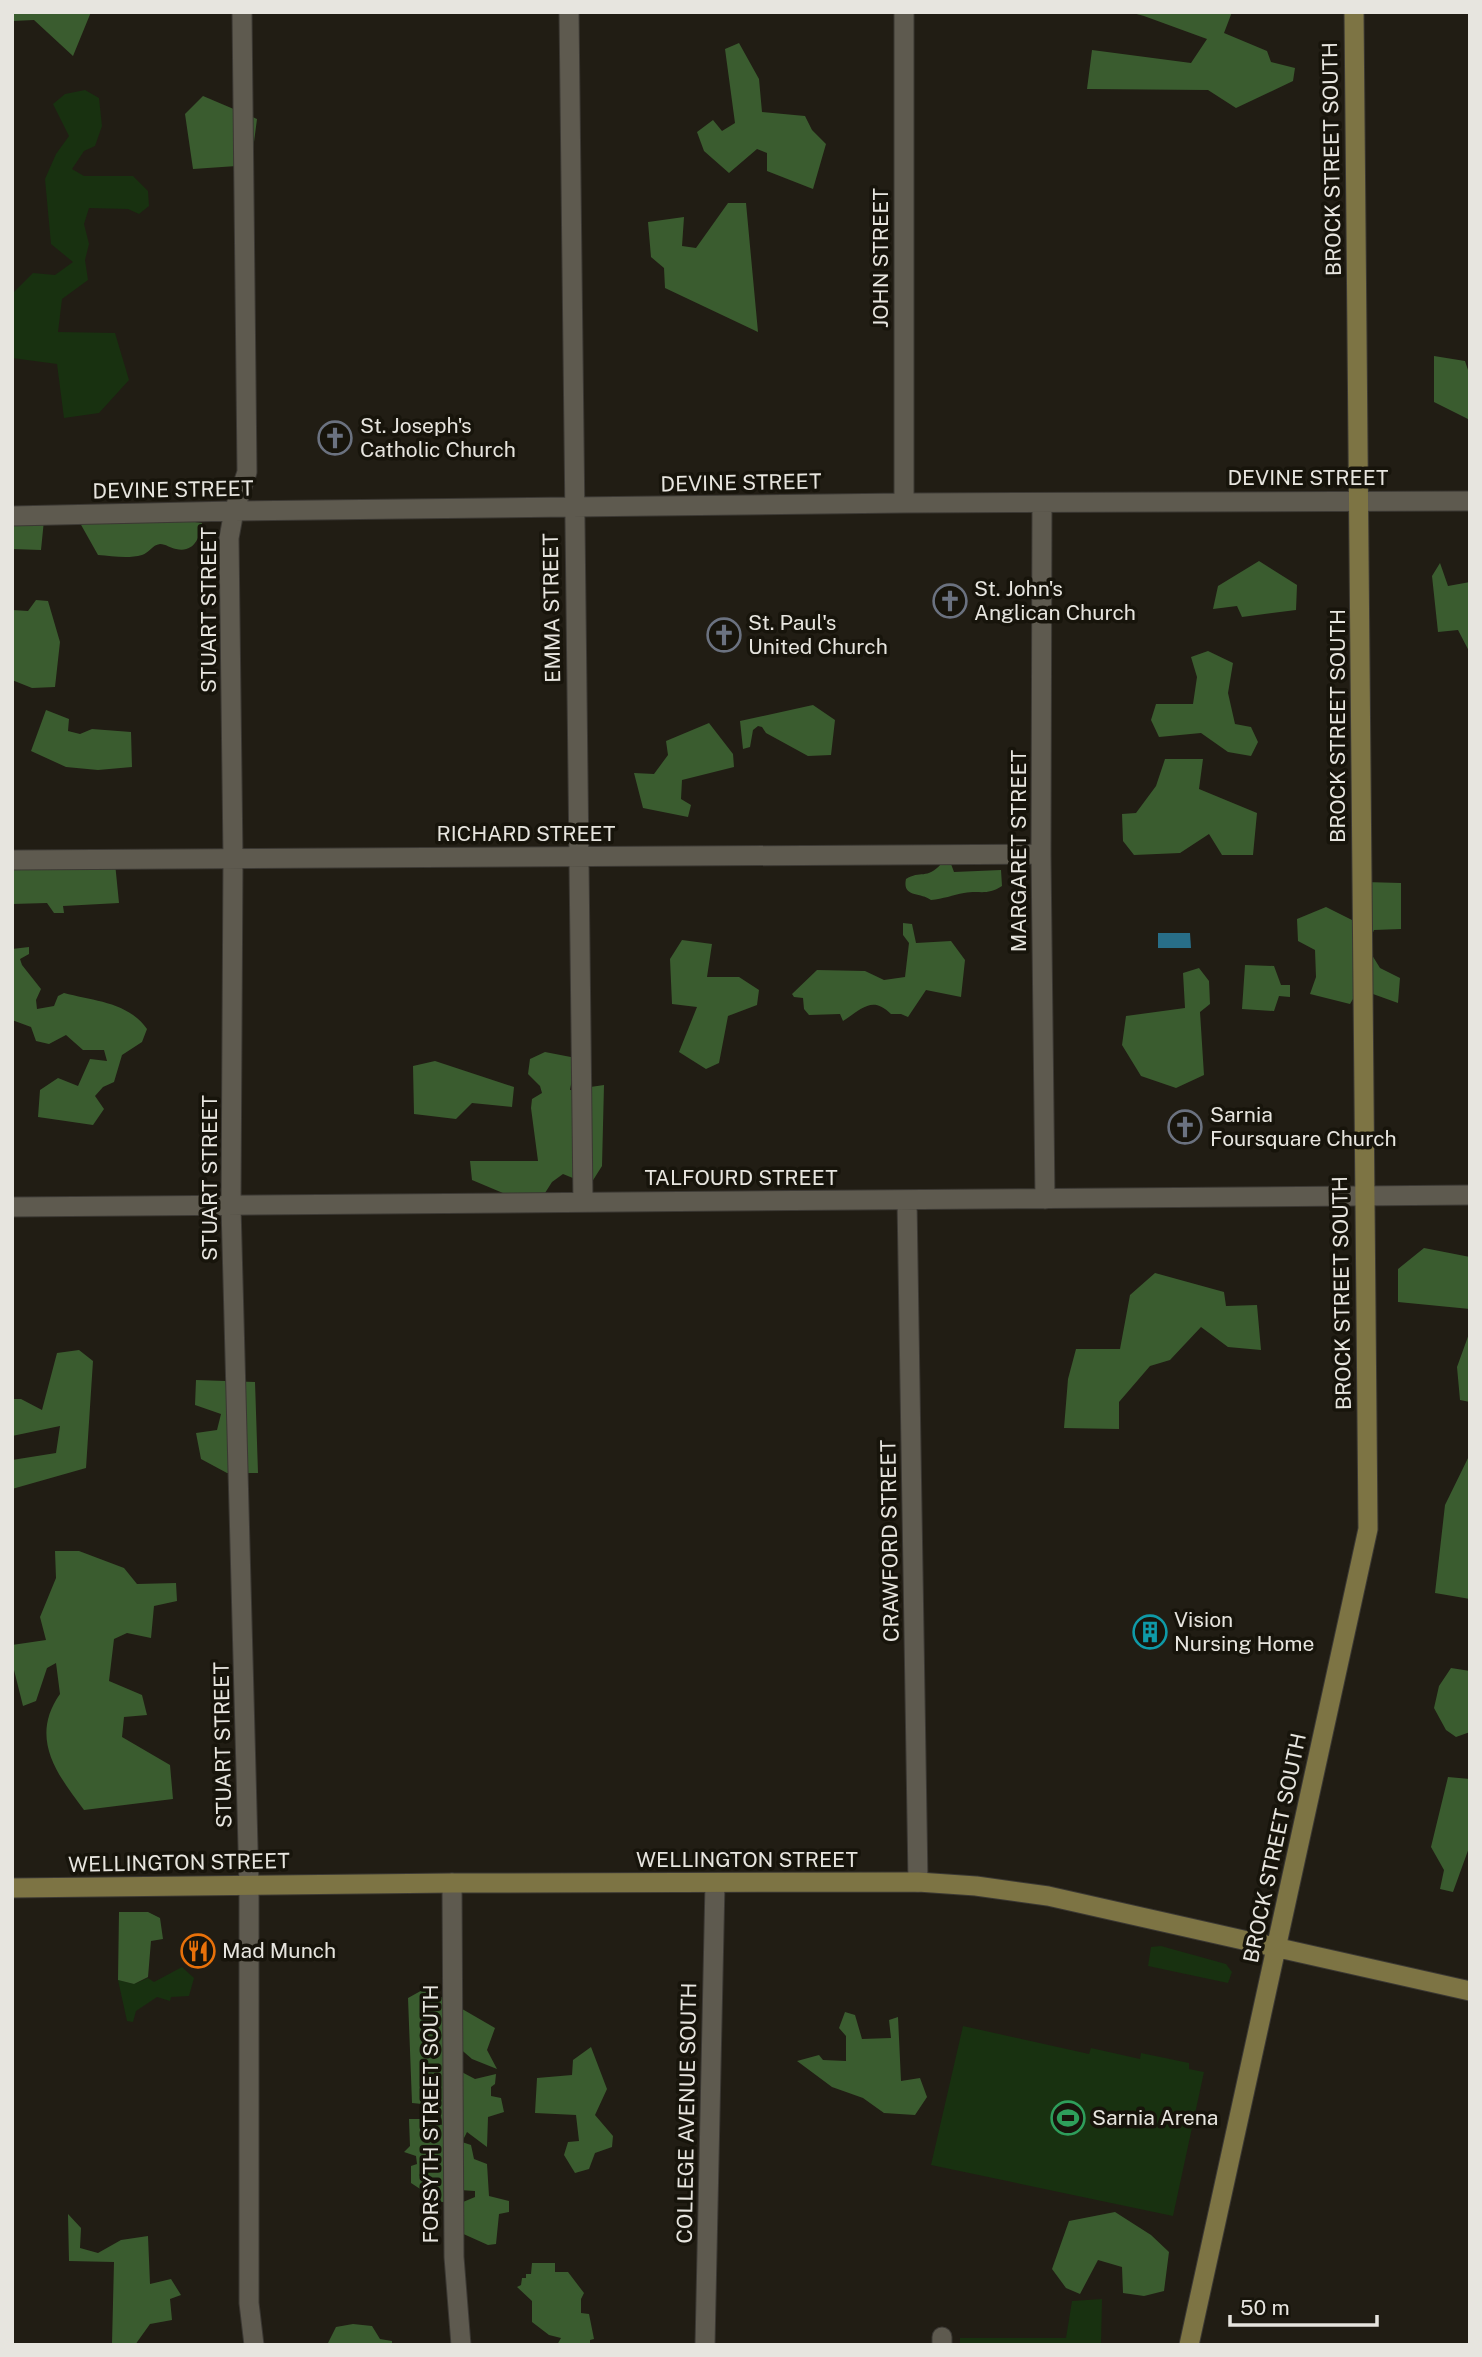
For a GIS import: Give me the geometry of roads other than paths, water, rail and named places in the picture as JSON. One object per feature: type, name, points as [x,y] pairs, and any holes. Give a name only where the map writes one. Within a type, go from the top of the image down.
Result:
[{"type":"main road","name":"BROCK STREET SOUTH","points":[[1189,2345],[1368,1529],[1354,12]]},
{"type":"main road","name":"WELLINGTON STREET","points":[[12,1888],[918,1882],[976,1886],[1048,1896],[1470,1991]]},
{"type":"street","name":"STUART STREET","points":[[242,12],[247,472],[234,511],[229,538],[233,858],[232,1206],[249,1885],[249,2303],[254,2345]]},
{"type":"street","name":"EMMA STREET","points":[[569,12],[583,1202]]},
{"type":"street","name":"JOHN STREET","points":[[904,12],[904,503]]},
{"type":"street","name":"DEVINE STREET","points":[[12,516],[904,503],[1470,501]]},
{"type":"street","name":"MARGARET STREET","points":[[1042,503],[1041,854],[1045,1199]]},
{"type":"street","name":"RICHARD STREET","points":[[12,860],[1041,854]]},
{"type":"street","name":"TALFOURD STREET","points":[[12,1207],[1470,1195]]},
{"type":"street","name":"CRAWFORD STREET","points":[[907,1200],[918,1882]]},
{"type":"street","name":"FORSYTH STREET SOUTH","points":[[453,1883],[454,2257],[461,2345]]},
{"type":"street","name":"COLLEGE AVENUE SOUTH","points":[[705,2345],[715,1883]]},
{"type":"water","points":[[1158,933],[1190,933],[1191,948],[1158,948]]},
{"type":"place","name":"St. Joseph's Catholic Church","points":[[335,438]]},
{"type":"place","name":"St. John's Anglican Church","points":[[950,601]]},
{"type":"place","name":"St. Paul's United Church","points":[[724,635]]},
{"type":"place","name":"Sarnia Foursquare Church","points":[[1185,1127]]},
{"type":"place","name":"Vision Nursing Home","points":[[1150,1632]]},
{"type":"place","name":"Mad Munch","points":[[198,1951]]},
{"type":"place","name":"Sarnia Arena","points":[[1068,2118]]}]
